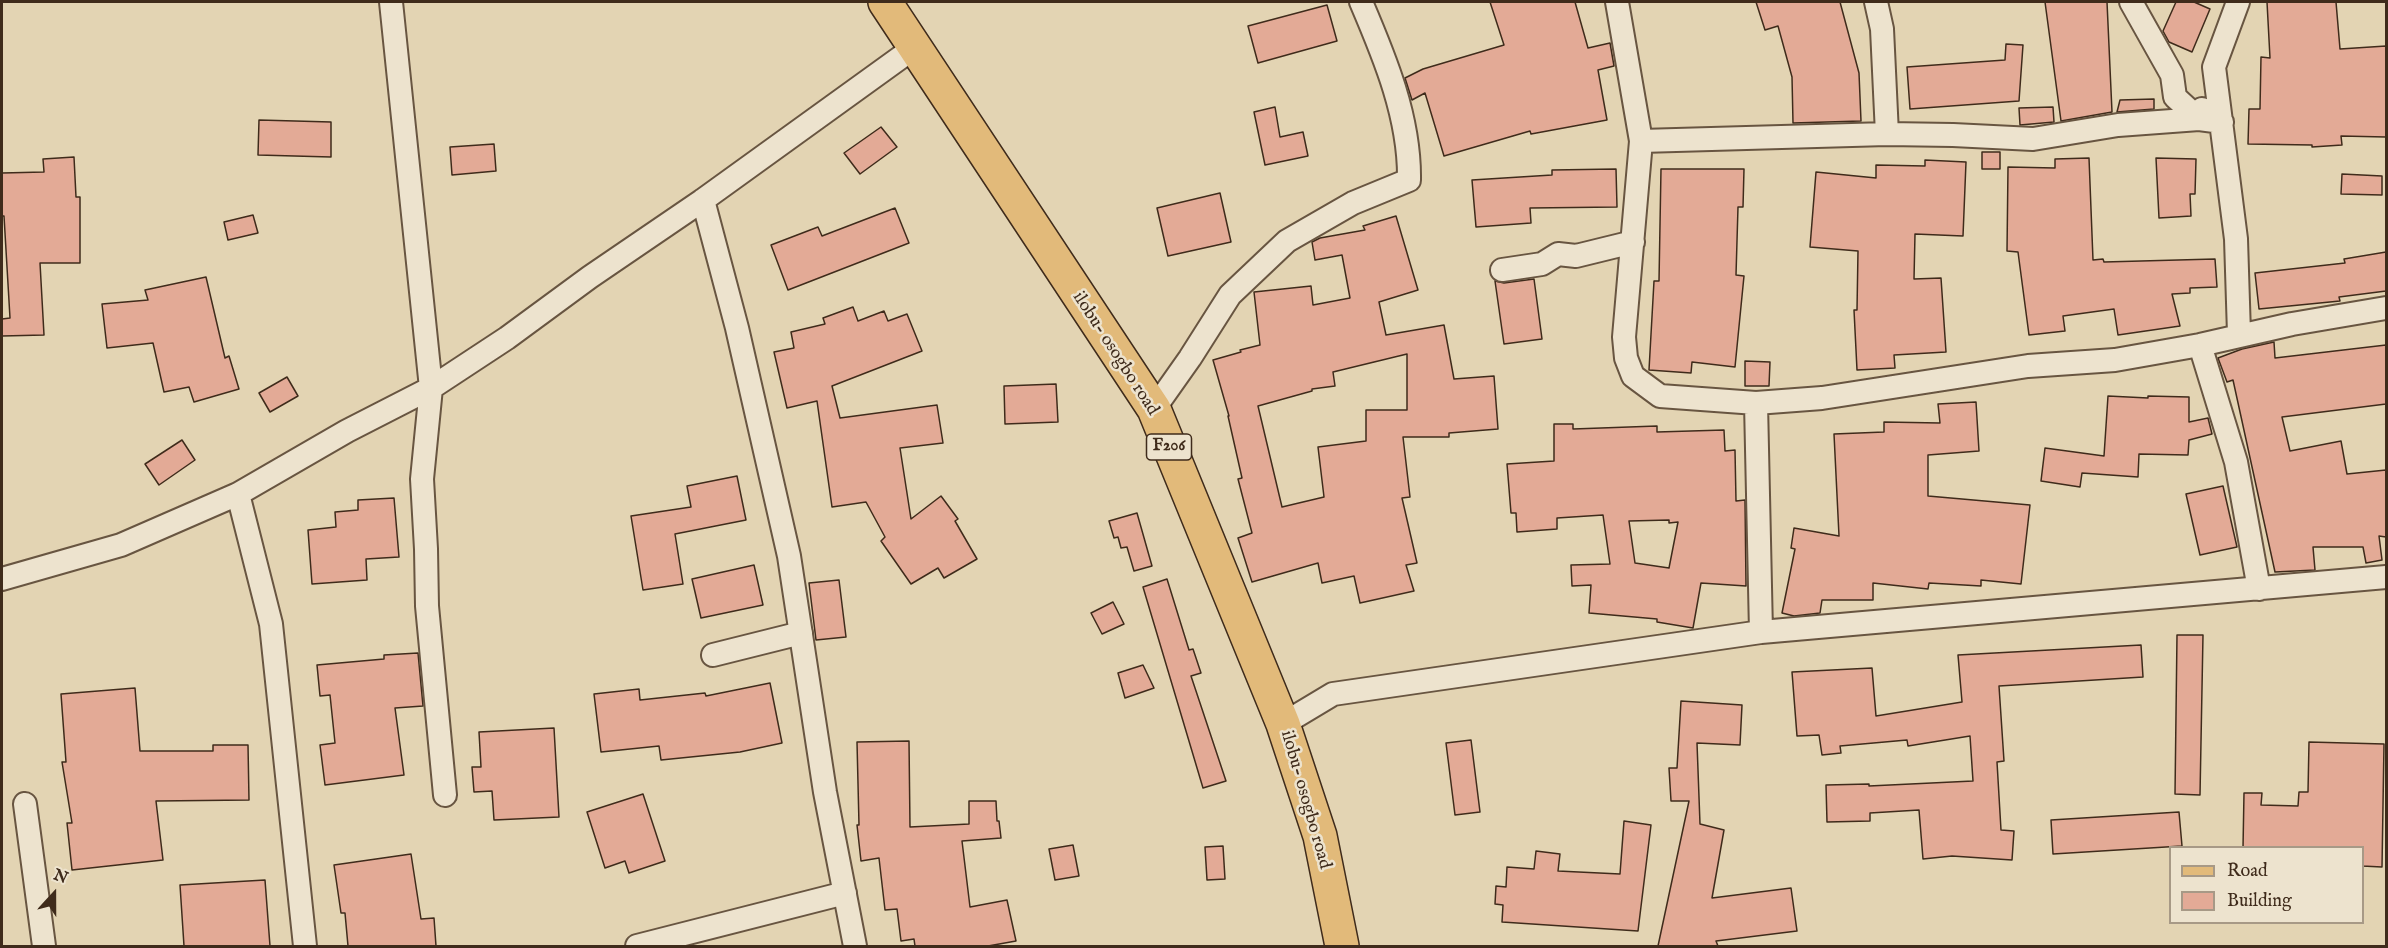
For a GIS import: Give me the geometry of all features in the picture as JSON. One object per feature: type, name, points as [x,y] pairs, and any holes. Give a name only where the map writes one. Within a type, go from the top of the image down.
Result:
[{"type":"main road","name":"ilobu- osogbo road","points":[[885,2],[1122,364],[1154,409],[1283,724],[1320,836],[1342,946]]},
{"type":"street","points":[[391,2],[431,388],[422,479],[427,606],[445,795]]},
{"type":"street","points":[[1154,409],[1230,295],[1287,241],[1353,203],[1409,180],[1409,153],[1388,64],[1361,2]]},
{"type":"street","points":[[1617,2],[1641,141],[1624,337],[1626,358],[1633,376],[1660,396],[1756,403],[1822,398],[2028,366],[2115,360],[2200,345],[2239,334],[2386,308]]},
{"type":"street","points":[[1876,2],[1882,30],[1887,134]]},
{"type":"street","points":[[2131,2],[2172,75],[2175,97],[2199,119]]},
{"type":"street","points":[[2199,119],[2214,67],[2238,2]]},
{"type":"street","points":[[2,579],[121,545],[238,494],[347,431],[431,388],[507,338],[915,48]]},
{"type":"street","points":[[2214,67],[2236,239],[2239,334]]},
{"type":"street","points":[[1641,141],[1887,134],[2033,139],[2118,125],[2199,119],[2222,122]]},
{"type":"street","points":[[703,200],[737,328],[789,556],[825,792],[855,946]]},
{"type":"street","points":[[1502,270],[1542,264],[1558,254],[1576,256],[1633,242]]},
{"type":"street","points":[[2200,345],[2236,462],[2259,589]]},
{"type":"street","points":[[1756,403],[1761,632]]},
{"type":"street","points":[[238,494],[271,624],[305,946]]},
{"type":"street","points":[[1283,724],[1333,694],[1761,632],[2386,577]]},
{"type":"street","points":[[713,655],[801,633]]},
{"type":"street","points":[[26,804],[44,946]]},
{"type":"street","points":[[637,946],[845,893]]},
{"type":"building","points":[[1490,2],[1575,2],[1588,48],[1610,43],[1614,66],[1598,70],[1607,120],[1531,134],[1530,131],[1444,156],[1425,93],[1412,100],[1405,78],[1423,69],[1504,45]]},
{"type":"building","points":[[1756,2],[1840,2],[1859,73],[1861,121],[1793,123],[1792,77],[1778,26],[1765,30]]},
{"type":"building","points":[[2045,2],[2107,2],[2112,112],[2061,121]]},
{"type":"building","points":[[2176,2],[2194,2],[2210,9],[2192,52],[2169,42],[2163,31]]},
{"type":"building","points":[[2267,2],[2336,2],[2340,49],[2386,46],[2386,137],[2341,136],[2342,145],[2312,147],[2312,145],[2248,144],[2249,109],[2260,109],[2261,57],[2270,58]]},
{"type":"building","points":[[1327,5],[1337,41],[1258,63],[1248,26]]},
{"type":"building","points":[[2006,44],[2023,45],[2019,101],[1910,109],[1907,67],[2005,60]]},
{"type":"building","points":[[2154,99],[2154,109],[2117,112],[2120,100]]},
{"type":"building","points":[[1275,107],[1280,137],[1303,132],[1308,156],[1265,165],[1254,112]]},
{"type":"building","points":[[2053,107],[2054,122],[2020,125],[2019,108]]},
{"type":"building","points":[[259,120],[331,122],[331,157],[258,155]]},
{"type":"building","points":[[881,127],[897,147],[860,174],[844,153]]},
{"type":"building","points":[[494,144],[496,171],[452,175],[450,147]]},
{"type":"building","points":[[1982,152],[2000,152],[2000,169],[1982,169]]},
{"type":"building","points":[[74,157],[76,197],[80,197],[80,263],[40,263],[44,335],[2,336],[2,319],[10,318],[4,216],[2,216],[2,173],[44,172],[43,159]]},
{"type":"building","points":[[2089,158],[2093,260],[2103,259],[2104,262],[2215,259],[2217,287],[2190,288],[2190,293],[2172,294],[2180,326],[2118,335],[2114,309],[2063,316],[2065,331],[2029,335],[2018,252],[2007,251],[2008,167],[2055,168],[2055,159]]},
{"type":"building","points":[[2156,158],[2196,159],[2195,194],[2190,194],[2191,216],[2159,218]]},
{"type":"building","points":[[1925,160],[1966,162],[1963,236],[1915,234],[1914,279],[1941,278],[1946,352],[1894,355],[1895,368],[1857,370],[1854,310],[1857,310],[1858,251],[1810,247],[1816,172],[1876,178],[1876,165],[1925,166]]},
{"type":"building","points":[[1616,169],[1617,207],[1530,208],[1531,223],[1476,227],[1472,180],[1552,175],[1552,170]]},
{"type":"building","points":[[1661,169],[1744,169],[1743,207],[1738,207],[1736,275],[1744,276],[1735,367],[1692,362],[1691,373],[1649,370],[1654,281],[1659,281]]},
{"type":"building","points":[[2342,174],[2382,176],[2382,195],[2341,194]]},
{"type":"building","points":[[1220,193],[1231,242],[1168,256],[1157,208]]},
{"type":"building","points":[[895,208],[909,243],[788,290],[771,245],[818,227],[822,236]]},
{"type":"building","points":[[253,215],[258,233],[228,240],[224,222]]},
{"type":"building","points":[[1396,216],[1418,290],[1379,302],[1386,335],[1444,325],[1454,379],[1494,376],[1498,429],[1449,433],[1449,437],[1403,437],[1410,497],[1402,498],[1417,563],[1406,565],[1414,591],[1360,603],[1354,576],[1322,583],[1318,563],[1252,582],[1238,538],[1252,533],[1238,479],[1242,478],[1229,416],[1213,360],[1260,345],[1254,292],[1311,286],[1313,305],[1350,298],[1342,255],[1315,260],[1312,242],[1320,238],[1365,230],[1363,226]],"holes":[[[1407,354],[1407,410],[1366,410],[1366,441],[1318,447],[1324,497],[1282,507],[1258,406],[1312,391],[1312,389],[1335,386],[1333,372]]]},
{"type":"building","points":[[2386,252],[2386,291],[2339,297],[2340,301],[2259,309],[2255,273],[2345,263],[2344,259]]},
{"type":"building","points":[[206,277],[225,358],[229,356],[239,389],[194,402],[189,387],[164,392],[153,343],[107,348],[102,304],[148,300],[145,290]]},
{"type":"building","points":[[1534,279],[1542,339],[1504,344],[1495,281],[1504,283]]},
{"type":"building","points":[[853,307],[858,321],[884,311],[888,321],[907,314],[922,351],[832,386],[840,418],[937,405],[943,443],[900,448],[911,519],[941,496],[958,519],[955,521],[977,559],[944,578],[938,568],[911,584],[881,541],[885,537],[866,502],[832,507],[817,401],[787,408],[774,352],[794,348],[791,332],[825,324],[823,318]]},
{"type":"building","points":[[2274,342],[2275,358],[2386,345],[2386,404],[2282,417],[2290,451],[2341,441],[2347,474],[2386,470],[2386,537],[2379,536],[2382,560],[2366,563],[2363,547],[2313,547],[2315,570],[2275,572],[2233,380],[2227,382],[2218,358],[2242,349]]},
{"type":"building","points":[[1745,361],[1770,362],[1769,386],[1745,386]]},
{"type":"building","points":[[287,377],[298,396],[270,412],[259,393]]},
{"type":"building","points":[[1056,384],[1058,422],[1005,424],[1004,386]]},
{"type":"building","points":[[2108,396],[2189,397],[2189,422],[2208,418],[2212,434],[2189,440],[2188,455],[2139,454],[2138,477],[2082,473],[2080,487],[2041,481],[2045,448],[2104,456]]},
{"type":"building","points":[[1976,402],[1979,451],[1928,455],[1928,496],[2030,505],[2021,584],[1981,580],[1981,586],[1929,583],[1928,589],[1873,583],[1873,600],[1822,600],[1820,613],[1794,616],[1782,613],[1795,549],[1791,548],[1794,528],[1839,536],[1834,434],[1884,432],[1884,422],[1940,423],[1938,404]]},
{"type":"building","points":[[1554,424],[1573,424],[1573,429],[1657,426],[1657,432],[1724,430],[1725,451],[1735,450],[1736,501],[1745,500],[1746,586],[1701,583],[1693,628],[1657,622],[1657,619],[1589,613],[1591,585],[1572,586],[1571,565],[1610,564],[1603,515],[1557,518],[1557,529],[1517,532],[1516,513],[1511,513],[1507,464],[1554,461]],"holes":[[[1669,520],[1669,523],[1678,522],[1669,568],[1635,563],[1629,521]]]},
{"type":"building","points":[[182,440],[195,460],[159,485],[145,464]]},
{"type":"building","points":[[737,476],[746,520],[675,534],[683,584],[643,590],[631,516],[691,507],[687,486]]},
{"type":"building","points":[[2223,486],[2237,547],[2200,555],[2186,494]]},
{"type":"building","points":[[394,498],[399,557],[366,559],[367,580],[312,584],[308,530],[336,527],[335,512],[358,510],[358,500]]},
{"type":"building","points":[[1137,513],[1152,566],[1134,571],[1127,547],[1121,548],[1118,537],[1114,538],[1109,521]]},
{"type":"building","points":[[754,565],[763,605],[701,618],[692,579]]},
{"type":"building","points":[[1167,579],[1189,650],[1193,649],[1201,673],[1191,676],[1226,781],[1203,788],[1143,587]]},
{"type":"building","points":[[839,580],[846,637],[816,640],[809,583]]},
{"type":"building","points":[[1113,602],[1124,624],[1102,634],[1091,613]]},
{"type":"building","points":[[2177,635],[2203,635],[2200,795],[2175,794]]},
{"type":"building","points":[[2141,645],[2143,677],[1999,686],[2004,761],[1997,762],[2001,830],[2014,831],[2012,860],[1952,856],[1923,859],[1919,810],[1870,813],[1870,821],[1827,822],[1826,785],[1869,784],[1869,786],[1973,781],[1970,736],[1908,746],[1907,740],[1840,746],[1841,753],[1822,755],[1819,735],[1797,736],[1792,672],[1872,668],[1876,716],[1962,702],[1958,655]]},
{"type":"building","points":[[418,653],[423,706],[395,708],[404,775],[325,785],[320,745],[335,743],[330,695],[320,696],[317,665],[384,659],[384,655]]},
{"type":"building","points":[[1143,665],[1154,688],[1125,698],[1118,673]]},
{"type":"building","points":[[770,683],[782,743],[740,752],[661,760],[659,746],[601,752],[594,694],[639,689],[640,700],[705,693],[706,696]]},
{"type":"building","points":[[135,688],[140,751],[213,751],[213,745],[248,745],[249,800],[156,801],[163,860],[72,870],[67,823],[72,823],[62,762],[66,762],[61,694]]},
{"type":"building","points":[[1681,701],[1742,705],[1740,745],[1697,743],[1700,824],[1724,830],[1712,898],[1791,888],[1797,931],[1716,941],[1718,946],[1658,946],[1689,801],[1671,801],[1669,768],[1677,768]]},
{"type":"building","points":[[554,728],[559,817],[494,820],[492,791],[474,792],[472,767],[481,767],[479,732]]},
{"type":"building","points":[[1471,740],[1480,812],[1455,815],[1446,743]]},
{"type":"building","points":[[909,741],[910,827],[969,824],[969,801],[996,801],[1001,838],[962,841],[970,907],[1007,900],[1016,941],[988,946],[915,946],[914,939],[901,941],[897,909],[885,910],[879,858],[861,861],[857,825],[859,825],[857,742]]},
{"type":"building","points":[[2309,742],[2384,744],[2382,867],[2364,866],[2364,846],[2243,846],[2244,793],[2262,793],[2261,805],[2298,806],[2299,792],[2308,792]]},
{"type":"building","points":[[643,794],[665,861],[629,873],[625,861],[605,868],[587,812]]},
{"type":"building","points":[[2179,812],[2182,846],[2053,854],[2051,820]]},
{"type":"building","points":[[1624,821],[1651,825],[1638,931],[1502,922],[1503,905],[1495,904],[1496,886],[1506,887],[1507,867],[1534,869],[1536,851],[1560,854],[1558,871],[1620,874]]},
{"type":"building","points":[[1073,845],[1079,876],[1055,880],[1049,849]]},
{"type":"building","points":[[1223,846],[1225,879],[1207,880],[1205,847]]},
{"type":"building","points":[[411,854],[421,919],[434,918],[436,946],[348,946],[345,913],[341,913],[334,865]]},
{"type":"building","points":[[265,880],[270,946],[184,946],[180,885]]}]
